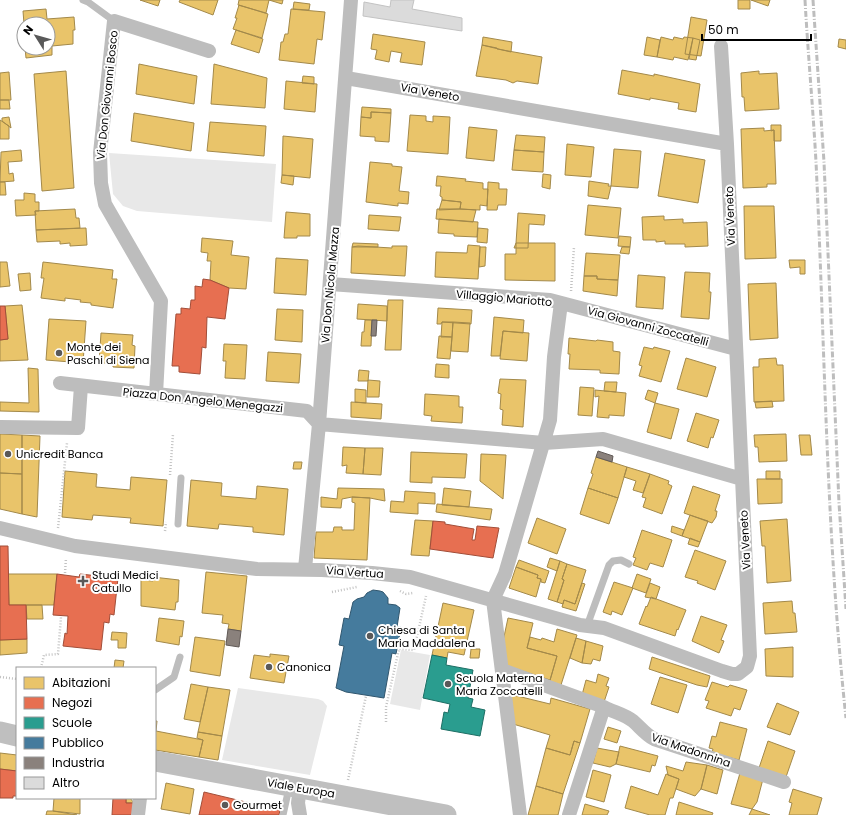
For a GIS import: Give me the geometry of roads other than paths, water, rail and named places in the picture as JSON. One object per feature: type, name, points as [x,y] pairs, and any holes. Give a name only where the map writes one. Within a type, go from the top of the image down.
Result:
[{"type":"street","name":"Via Don Nicola Mazza","points":[[305,569],[319,424],[351,0]]},
{"type":"street","name":"Via Don Giovanni Bosco","points":[[156,394],[161,301],[105,204],[100,183],[100,153],[114,21],[209,51]]},
{"type":"street","name":"Via Veneto","points":[[493,600],[587,626],[604,628],[732,674],[738,674],[747,667],[750,656],[727,144],[721,46]]},
{"type":"street","name":"Via Veneto","points":[[346,78],[727,144]]},
{"type":"street","name":"Villaggio Mariotto","points":[[330,284],[550,300],[565,304],[554,357],[550,420],[505,574],[493,600]]},
{"type":"street","name":"Via Giovanni Zoccatelli","points":[[565,304],[736,349]]},
{"type":"street","name":"Piazza Don Angelo Menegazzi","points":[[60,383],[307,411],[319,424]]},
{"type":"street","points":[[0,427],[78,428],[81,386]]},
{"type":"street","points":[[319,424],[544,443],[603,440],[742,479]]},
{"type":"street","name":"Via Vertua","points":[[0,528],[75,546],[257,569],[305,569],[410,576],[493,600]]},
{"type":"street","points":[[493,600],[520,815]]},
{"type":"street","name":"Via Madonnina","points":[[502,670],[626,716],[642,728],[646,735],[654,739],[784,782]]},
{"type":"street","points":[[569,815],[604,708]]},
{"type":"street","points":[[0,732],[16,736]]},
{"type":"street","name":"Viale Europa","points":[[156,761],[446,815]]},
{"type":"street","points":[[295,787],[300,815]]},
{"type":"street","points":[[138,815],[140,799]]},
{"type":"lane","name":"Via Don Giovanni Bosco","points":[[83,0],[114,21]]},
{"type":"lane","points":[[178,524],[181,478]]},
{"type":"lane","points":[[587,626],[609,565],[613,561],[621,560],[629,564]]},
{"type":"lane","points":[[156,689],[174,677],[180,658]]},
{"type":"lane","points":[[283,815],[295,787]]},
{"type":"railway","points":[[805,0],[816,162],[830,510],[839,649],[846,718]]},
{"type":"railway","points":[[813,0],[824,162],[839,503],[846,609]]},
{"type":"place","name":"Monte dei Paschi di Siena","points":[[59,353]]},
{"type":"place","name":"Unicredit Banca","points":[[8,454]]},
{"type":"place","name":"Studi Medici Catullo","points":[[83,581]]},
{"type":"place","name":"Chiesa di Santa Maria Maddalena","points":[[370,636]]},
{"type":"place","name":"Canonica","points":[[269,667]]},
{"type":"place","name":"Scuola Materna Maria Zoccatelli","points":[[448,684]]},
{"type":"place","name":"Gourmet","points":[[225,805]]}]
